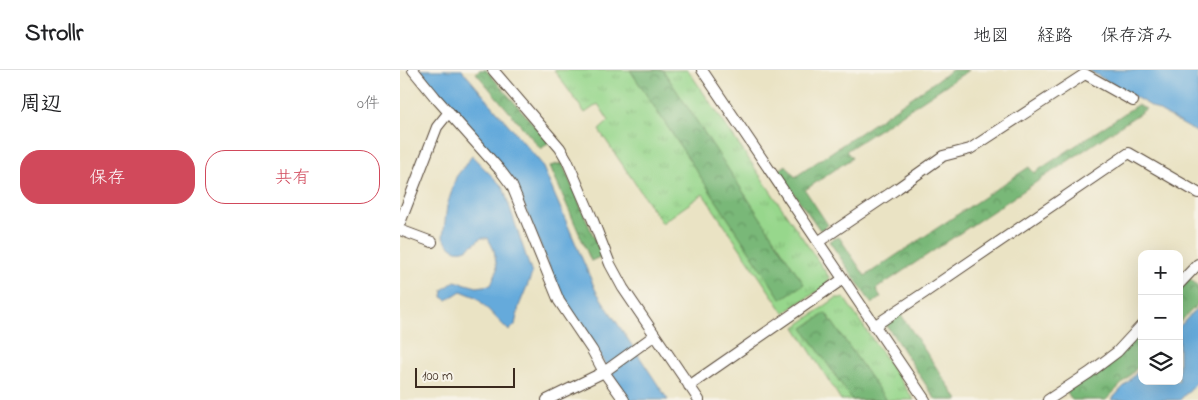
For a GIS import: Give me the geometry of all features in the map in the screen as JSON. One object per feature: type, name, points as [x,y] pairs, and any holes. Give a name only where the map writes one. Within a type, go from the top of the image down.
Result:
[{"type":"street","points":[[413,70],[512,186],[559,301],[624,400]]},
{"type":"street","points":[[493,70],[560,148],[589,211],[610,264],[623,288],[699,400]]},
{"type":"street","points":[[702,70],[925,400]]},
{"type":"street","points":[[818,242],[943,156],[970,149],[1085,74],[1133,101]]},
{"type":"street","points":[[401,217],[437,127],[449,112]]},
{"type":"street","points":[[874,326],[1129,153],[1198,193]]},
{"type":"street","points":[[400,230],[432,242]]},
{"type":"street","points":[[1183,280],[1198,264]]},
{"type":"street","points":[[689,386],[843,279]]},
{"type":"street","points":[[1048,400],[1118,352],[1138,330]]},
{"type":"street","points":[[546,400],[604,372],[655,335]]},
{"type":"green space","points":[[480,70],[486,70],[549,142],[541,149],[476,73]]},
{"type":"green space","points":[[554,70],[688,70],[829,277],[827,285],[784,313],[703,194],[662,223],[599,130],[609,121],[598,104],[585,113]]},
{"type":"green space","points":[[630,70],[663,70],[804,284],[781,299]]},
{"type":"green space","points":[[952,70],[969,70],[846,151],[852,158],[805,190],[828,225],[820,230],[778,171],[786,165],[795,177]]},
{"type":"green space","points":[[1137,105],[1146,109],[876,289],[881,297],[872,304],[829,241],[839,237],[865,276],[1029,167],[1034,173]]},
{"type":"green space","points":[[562,163],[602,256],[591,261],[550,166]]},
{"type":"green space","points":[[1189,278],[1198,286],[1198,304],[1183,319],[1183,295],[1183,285]]},
{"type":"green space","points":[[836,298],[844,298],[914,400],[841,400],[795,327]]},
{"type":"green space","points":[[826,313],[886,400],[852,400],[803,328]]},
{"type":"green space","points":[[900,313],[958,400],[936,400],[885,323]]},
{"type":"green space","points":[[1138,333],[1138,367],[1106,400],[1072,400],[1067,392]]},
{"type":"water","points":[[420,70],[462,70],[541,163],[596,291],[668,400],[629,400],[563,301],[514,181]]},
{"type":"water","points":[[1088,70],[1198,70],[1198,133]]},
{"type":"water","points":[[472,156],[503,187],[532,274],[519,306],[515,325],[509,331],[476,297],[461,291],[447,300],[442,297],[443,290],[455,281],[477,287],[491,285],[497,269],[494,250],[488,238],[481,238],[467,248],[459,250],[450,246],[443,237],[447,206],[456,177]]},
{"type":"water","points":[[1198,307],[1198,381],[1180,400],[1111,400],[1138,371],[1138,385],[1183,385],[1183,323]]}]
